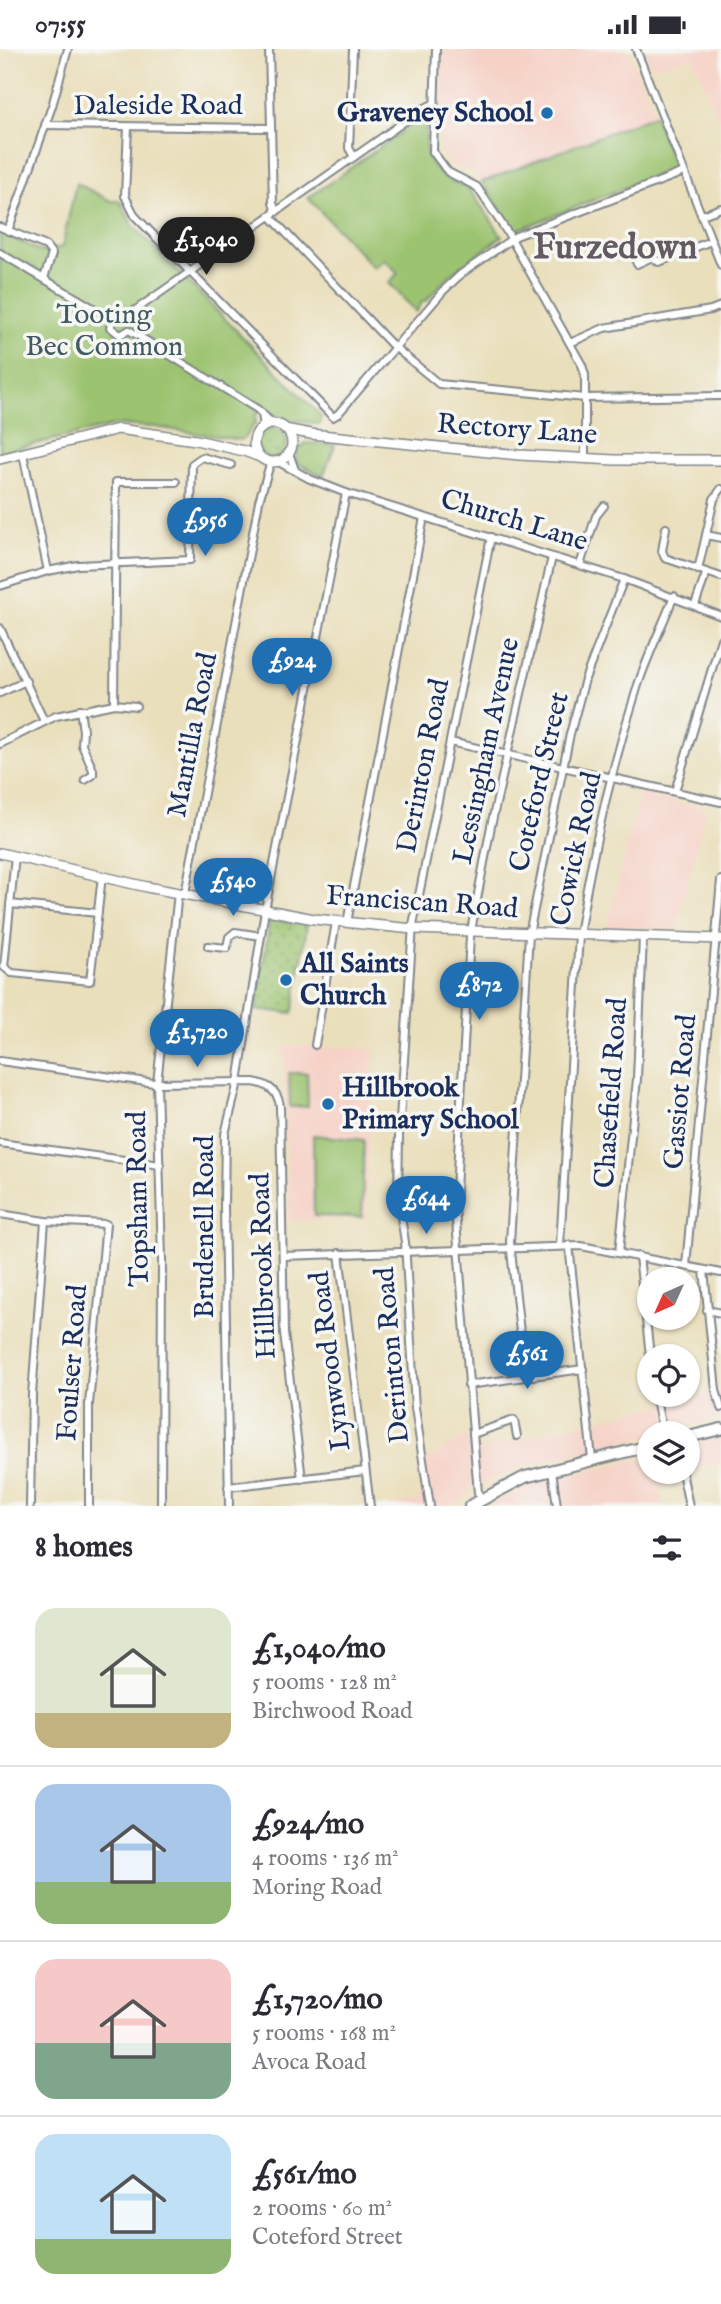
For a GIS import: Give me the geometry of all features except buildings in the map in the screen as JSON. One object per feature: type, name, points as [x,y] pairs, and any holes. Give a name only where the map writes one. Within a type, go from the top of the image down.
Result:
[{"type":"highway","points":[[700,1434],[721,1429]]},
{"type":"highway","points":[[470,1506],[516,1480],[637,1449]]},
{"type":"main road","points":[[260,457],[256,454],[254,443],[257,433],[269,426],[285,429],[290,438],[290,449]]},
{"type":"main road","points":[[0,459],[118,429],[182,438],[244,451],[274,461],[284,458],[290,449],[310,434]]},
{"type":"main road","name":"Rectory Lane","points":[[285,429],[473,452],[585,459],[721,460]]},
{"type":"main road","points":[[244,451],[254,443]]},
{"type":"main road","name":"Franciscan Road","points":[[0,853],[182,893],[265,915],[413,929],[719,939]]},
{"type":"street","points":[[8,231],[68,49]]},
{"type":"street","points":[[269,49],[273,214],[395,348],[439,384],[586,398],[721,396]]},
{"type":"street","points":[[354,49],[349,148],[354,157]]},
{"type":"street","points":[[436,49],[431,143],[435,158],[448,172],[477,187],[511,239],[584,370],[585,459]]},
{"type":"street","points":[[636,49],[721,265]]},
{"type":"street","points":[[130,330],[120,335],[114,332],[110,324],[112,319],[118,314],[127,316],[433,104]]},
{"type":"street","name":"Daleside Road","points":[[45,125],[271,128]]},
{"type":"street","points":[[128,127],[125,189],[128,206],[139,222],[329,415],[336,416],[444,290],[461,274],[511,239],[684,173]]},
{"type":"street","points":[[702,215],[721,208]]},
{"type":"street","points":[[0,227],[46,246],[52,254],[44,278]]},
{"type":"street","points":[[633,253],[637,264],[652,257],[659,262],[711,240]]},
{"type":"street","points":[[0,253],[112,319]]},
{"type":"street","points":[[570,343],[604,328],[721,306]]},
{"type":"street","points":[[127,316],[131,324],[130,330]]},
{"type":"street","points":[[130,330],[262,413],[269,426]]},
{"type":"street","points":[[290,449],[295,470]]},
{"type":"street","points":[[23,454],[48,571]]},
{"type":"street","points":[[0,586],[78,565],[190,560],[192,464],[202,457],[231,465]]},
{"type":"street","name":"Church Lane","points":[[274,461],[346,493],[624,579],[721,616]]},
{"type":"street","name":"Mantilla Road","points":[[182,893],[257,512],[274,461]]},
{"type":"street","points":[[114,704],[116,482],[176,482]]},
{"type":"street","points":[[698,570],[714,499],[721,489]]},
{"type":"street","name":"Brudenell Road","points":[[229,1506],[223,1149],[238,1082],[261,936],[346,493]]},
{"type":"street","points":[[580,565],[596,516],[604,506]]},
{"type":"street","points":[[346,923],[424,517]]},
{"type":"street","points":[[666,528],[662,556],[706,574],[721,577]]},
{"type":"street","points":[[706,535],[721,538]]},
{"type":"street","name":"Derinton Road","points":[[430,1506],[415,1408],[398,1184],[413,929],[491,537]]},
{"type":"street","name":"Lessingham Avenue","points":[[482,1498],[478,1493],[468,1385],[455,1199],[471,931],[552,557]]},
{"type":"street","points":[[695,605],[706,574]]},
{"type":"street","name":"Coteford Street","points":[[525,1377],[510,1247],[529,934],[563,768],[585,679],[624,579]]},
{"type":"street","name":"Cowick Road","points":[[560,1245],[579,936],[612,780],[638,684],[674,596]]},
{"type":"street","points":[[0,628],[44,721]]},
{"type":"street","points":[[675,791],[721,639]]},
{"type":"street","points":[[0,693],[26,681]]},
{"type":"street","points":[[0,744],[44,721],[79,709],[114,704],[135,706]]},
{"type":"street","points":[[79,709],[83,731],[82,745],[93,770],[93,775],[85,780]]},
{"type":"street","points":[[450,742],[721,802]]},
{"type":"street","points":[[15,856],[4,967],[12,973],[90,981],[102,876]]},
{"type":"street","name":"Gassiot Road","points":[[686,1266],[719,939],[721,880]]},
{"type":"street","name":"Topsham Road","points":[[161,1506],[162,1248],[158,1083],[182,893]]},
{"type":"street","points":[[10,904],[98,913]]},
{"type":"street","points":[[315,1045],[336,922]]},
{"type":"street","points":[[208,946],[227,948],[229,937],[235,932],[261,936]]},
{"type":"street","name":"Chasefield Road","points":[[619,1252],[638,1079],[643,937]]},
{"type":"street","name":"Hillbrook Road","points":[[0,1061],[158,1083],[238,1082],[264,1084],[273,1090],[279,1101],[284,1333],[302,1479]]},
{"type":"street","points":[[0,1143],[160,1165]]},
{"type":"street","points":[[0,1214],[45,1221],[32,1395],[30,1506]]},
{"type":"street","name":"Foulser Road","points":[[45,1221],[106,1224],[89,1404],[89,1506]]},
{"type":"street","points":[[569,1245],[592,1459]]},
{"type":"street","points":[[283,1256],[569,1245],[619,1252],[721,1273]]},
{"type":"street","name":"Lynwood Road","points":[[339,1253],[370,1506]]},
{"type":"street","points":[[639,1256],[649,1344]]},
{"type":"street","points":[[704,1270],[716,1390],[721,1408]]},
{"type":"street","points":[[707,1310],[721,1313]]},
{"type":"street","points":[[468,1385],[583,1369]]},
{"type":"street","points":[[473,1434],[514,1420],[517,1436]]},
{"type":"street","points":[[552,1469],[557,1506]]},
{"type":"street","points":[[228,1487],[365,1471]]},
{"type":"street","points":[[684,1484],[689,1506]]},
{"type":"shaded area","name":"Graveney School","points":[[443,49],[628,49],[654,115],[482,182],[475,172],[452,166],[440,151]]},
{"type":"shaded area","points":[[643,49],[721,49],[721,127],[693,57],[650,68]]},
{"type":"shaded area","points":[[640,793],[706,809],[677,929],[607,927]]},
{"type":"shaded area","points":[[214,858],[232,862],[232,869],[265,875],[260,901],[193,888],[197,863],[212,866]]},
{"type":"shaded area","name":"Hillbrook Primary School","points":[[284,1045],[374,1049],[367,1217],[289,1221]]},
{"type":"shaded area","points":[[721,1391],[721,1418],[700,1423],[700,1421],[637,1421],[637,1439],[524,1466],[470,1490],[470,1494],[450,1506],[388,1506],[421,1499],[417,1466],[465,1436],[482,1449],[652,1407],[700,1407],[700,1396]]},
{"type":"shaded area","points":[[721,1438],[721,1463],[700,1467],[700,1442]]},
{"type":"shaded area","points":[[637,1459],[637,1484],[665,1484],[660,1492],[663,1506],[488,1506],[519,1487]]},
{"type":"green space","points":[[426,115],[426,152],[432,165],[443,177],[470,190],[502,236],[448,277],[422,302],[416,312],[389,283],[398,273],[384,259],[374,268],[308,198]]},
{"type":"green space","points":[[654,115],[675,168],[515,231],[482,182]]},
{"type":"green space","name":"Tooting Bec Common","points":[[76,183],[111,201],[120,201],[132,225],[321,416],[320,424],[279,418],[264,408],[255,416],[256,422],[246,436],[240,440],[155,427],[117,425],[0,452],[0,232],[42,252],[62,247]]},
{"type":"green space","points":[[272,428],[278,429],[286,437],[286,449],[278,457],[272,458],[266,457],[258,449],[257,443],[258,437],[266,429]]},
{"type":"green space","points":[[305,443],[335,445],[323,476],[297,463],[296,453]]},
{"type":"green space","points":[[270,920],[307,925],[293,1013],[256,1010]]},
{"type":"green space","points":[[289,1073],[307,1073],[308,1106],[290,1107]]},
{"type":"green space","points":[[313,1135],[364,1140],[362,1217],[314,1216]]},
{"type":"place","name":"Graveney School","points":[[547,113]]},
{"type":"place","name":"All Saints Church","points":[[286,980]]},
{"type":"place","name":"Hillbrook Primary School","points":[[328,1104]]},
{"type":"district","name":"Furzedown","points":[[615,248]]}]
